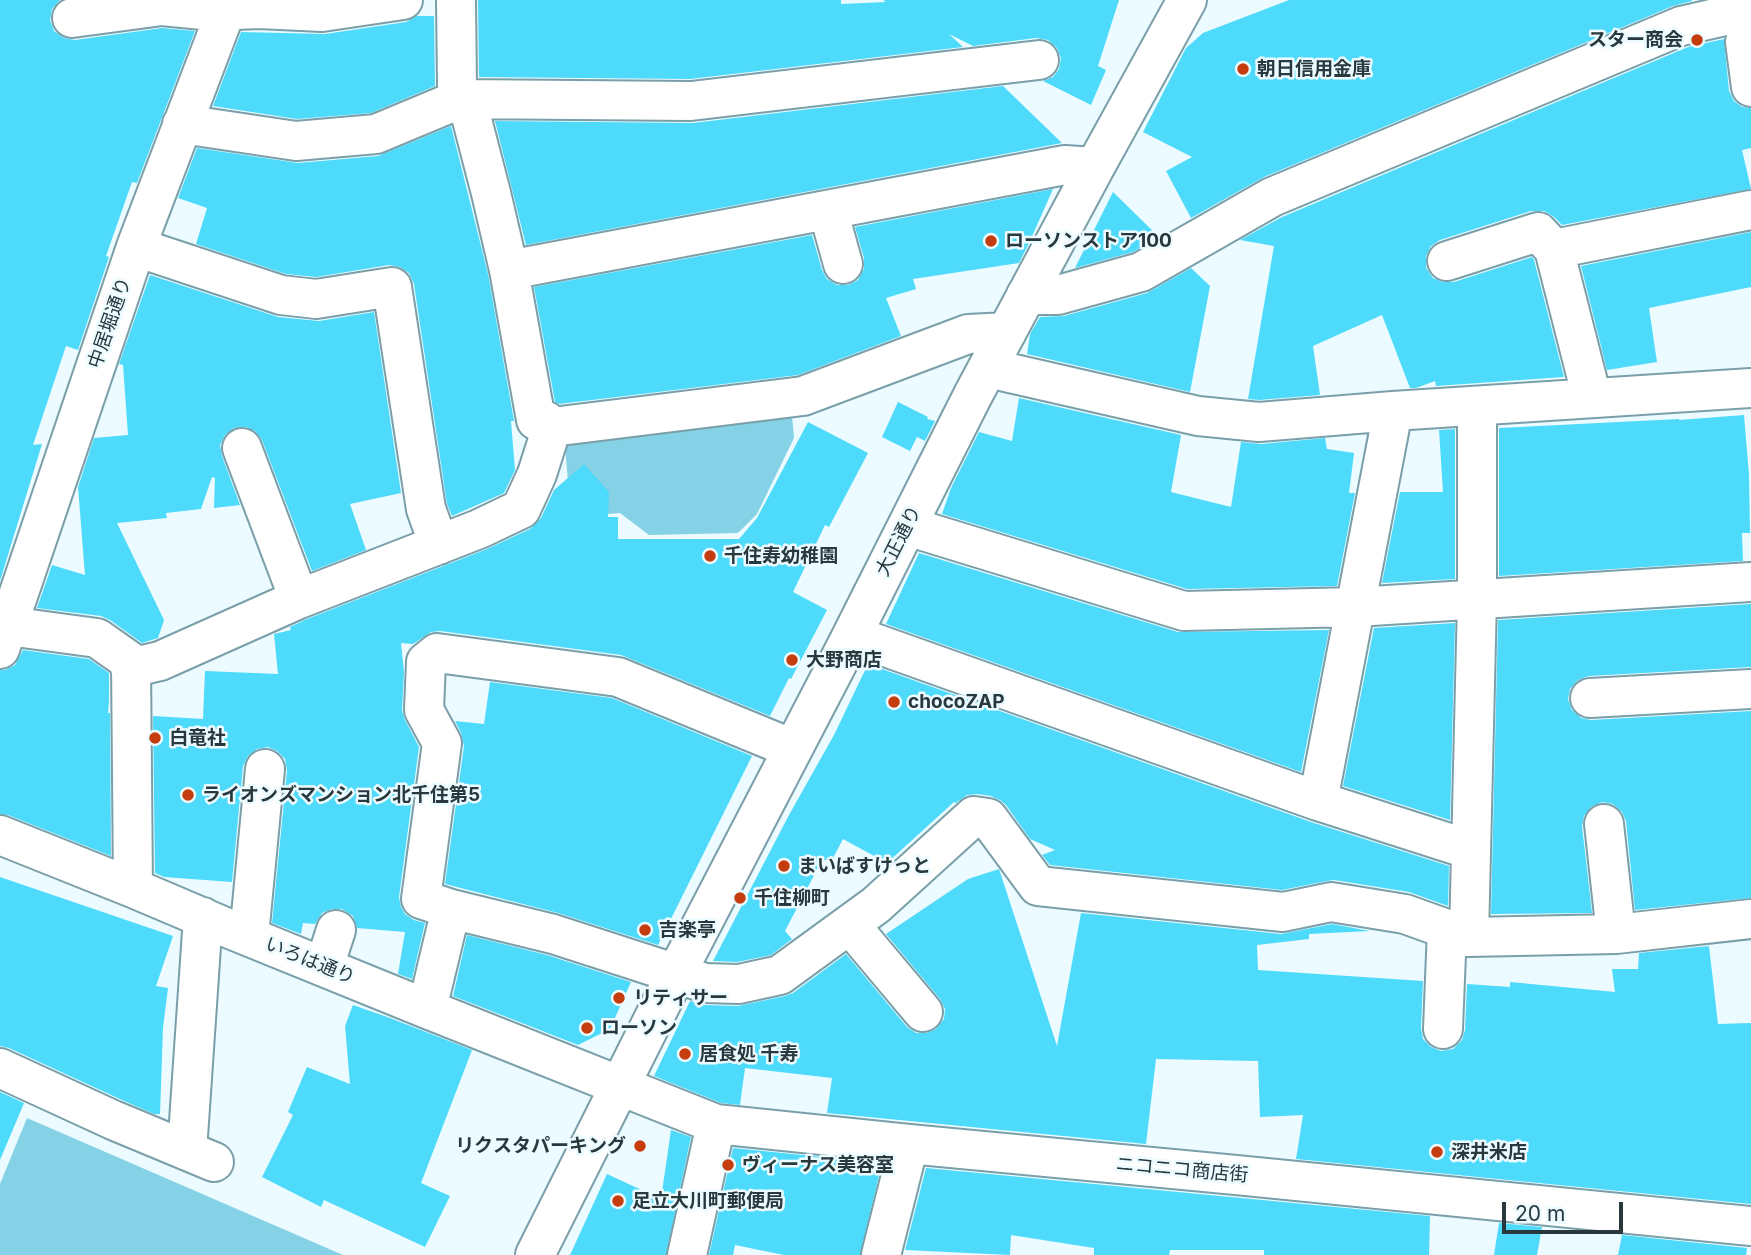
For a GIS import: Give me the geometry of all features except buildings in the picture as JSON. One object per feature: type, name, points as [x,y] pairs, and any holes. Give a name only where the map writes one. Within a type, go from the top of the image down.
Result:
[{"type":"street","points":[[72,18],[162,6],[214,11],[229,5],[322,12],[403,0]]},
{"type":"street","points":[[456,0],[457,85],[460,99],[471,116],[509,270],[536,420],[546,421],[552,427]]},
{"type":"street","name":"大正通り","points":[[535,1255],[676,974],[988,368],[1187,0]]},
{"type":"street","name":"中居堀通り","points":[[3,639],[136,247],[229,5]]},
{"type":"street","points":[[1026,295],[1058,295],[1141,272],[1272,197],[1681,26],[1751,12],[1745,42],[1751,87]]},
{"type":"street","points":[[182,124],[296,141],[376,134],[460,99],[691,101],[1039,60]]},
{"type":"street","points":[[509,270],[1065,165],[1095,167]]},
{"type":"street","points":[[828,210],[843,264]]},
{"type":"street","points":[[1554,249],[1751,210]]},
{"type":"street","points":[[1447,261],[1538,232],[1554,249],[1592,398]]},
{"type":"street","points":[[136,247],[281,295],[316,299],[392,287],[426,509],[439,545]]},
{"type":"street","points":[[552,427],[803,396],[968,334],[1007,332]]},
{"type":"street","points":[[988,368],[1198,416],[1259,422],[1751,388]]},
{"type":"street","points":[[1443,1029],[1471,849],[1477,599],[1477,405]]},
{"type":"street","points":[[1318,801],[1393,411]]},
{"type":"street","points":[[130,668],[160,661],[299,599],[479,529],[521,509],[537,474],[552,427]]},
{"type":"street","points":[[242,448],[299,599]]},
{"type":"street","points":[[906,526],[1184,611],[1356,607],[1751,582]]},
{"type":"street","points":[[852,635],[1318,801],[1471,849]]},
{"type":"street","points":[[3,639],[97,638],[131,662],[133,887]]},
{"type":"street","points":[[793,749],[618,677],[437,653],[426,662],[424,710],[442,743],[421,900],[553,934],[705,983],[739,984],[780,975],[850,925],[876,905],[974,816],[988,818],[1038,886],[1283,912],[1331,902],[1405,914],[1458,933],[1616,934],[1751,919]]},
{"type":"street","points":[[1590,698],[1751,689]]},
{"type":"street","points":[[249,936],[265,769]]},
{"type":"street","points":[[1604,824],[1616,934]]},
{"type":"street","name":"いろは通り","points":[[0,835],[620,1087]]},
{"type":"street","points":[[428,1009],[451,909]]},
{"type":"street","points":[[0,1068],[113,1120],[201,1156],[203,917]]},
{"type":"street","points":[[850,925],[923,1012]]},
{"type":"street","points":[[324,967],[336,930]]},
{"type":"street","name":"ニコニコ商店街","points":[[620,1087],[716,1124],[1751,1226]]},
{"type":"street","points":[[687,1255],[716,1124]]},
{"type":"street","points":[[881,1255],[909,1144]]},
{"type":"shaded area","points":[[792,416],[794,438],[757,514],[738,533],[649,535],[620,513],[571,517],[564,434]]},
{"type":"shaded area","points":[[27,1118],[343,1255],[0,1255],[0,1184]]},
{"type":"place","name":"スター商会","points":[[1697,40]]},
{"type":"place","name":"朝日信用金庫","points":[[1243,69]]},
{"type":"place","name":"ローソンストア100","points":[[991,241]]},
{"type":"place","name":"千住寿幼稚園","points":[[710,556]]},
{"type":"place","name":"大野商店","points":[[792,660]]},
{"type":"place","name":"chocoZAP","points":[[894,702]]},
{"type":"place","name":"白竜社","points":[[155,738]]},
{"type":"place","name":"ライオンズマンション北千住第5","points":[[188,795]]},
{"type":"place","name":"まいばすけっと","points":[[784,866]]},
{"type":"place","name":"千住柳町","points":[[740,898]]},
{"type":"place","name":"吉楽亭","points":[[645,930]]},
{"type":"place","name":"リティサー","points":[[619,998]]},
{"type":"place","name":"ローソン","points":[[587,1028]]},
{"type":"place","name":"居食処 千寿","points":[[685,1054]]},
{"type":"place","name":"リクスタパーキング","points":[[640,1146]]},
{"type":"place","name":"深井米店","points":[[1437,1152]]},
{"type":"place","name":"ヴィーナス美容室","points":[[728,1165]]},
{"type":"place","name":"足立大川町郵便局","points":[[618,1201]]}]
